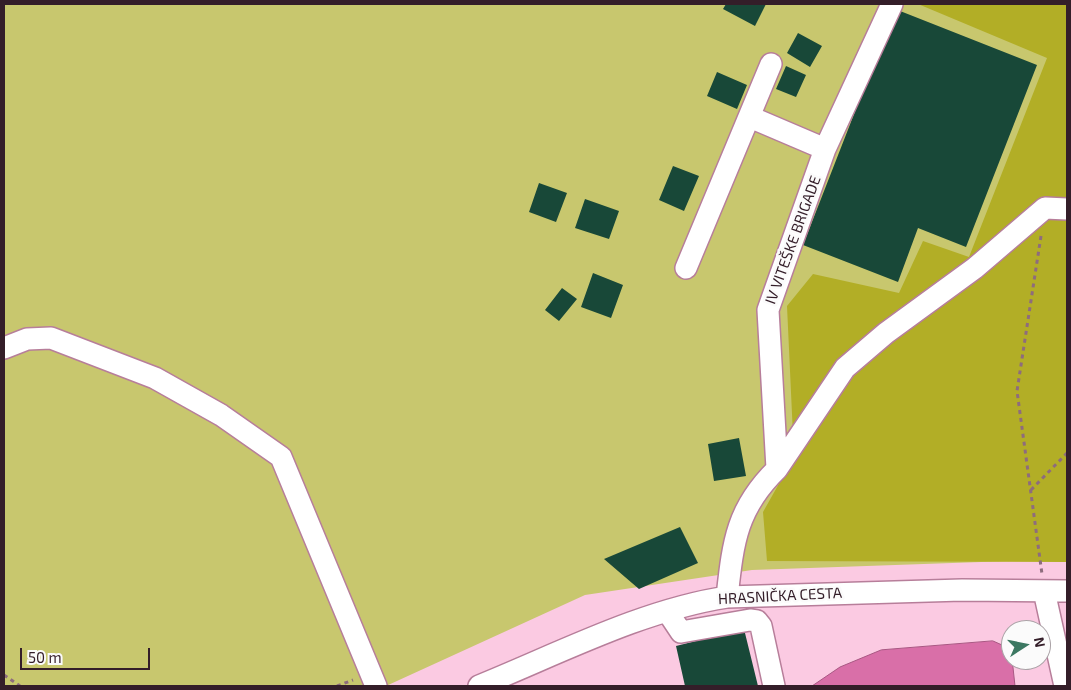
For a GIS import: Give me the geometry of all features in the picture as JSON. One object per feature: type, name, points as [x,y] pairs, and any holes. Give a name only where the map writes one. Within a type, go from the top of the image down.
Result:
[{"type":"street","name":"IV VITEŠKE BRIGADE","points":[[778,469],[768,310],[825,149],[892,4]]},
{"type":"street","points":[[686,268],[771,64]]},
{"type":"street","points":[[750,117],[825,149]]},
{"type":"street","points":[[727,597],[733,547],[744,511],[759,486],[778,469],[845,368],[886,333],[975,268],[1045,208],[1067,209]]},
{"type":"street","points":[[4,348],[27,338],[51,338],[155,378],[221,415],[281,457],[376,686]]},
{"type":"street","name":"HRASNIČKA CESTA","points":[[479,686],[667,611],[727,597],[962,590],[1067,591]]},
{"type":"street","points":[[1044,591],[1066,686]]},
{"type":"street","points":[[667,611],[681,632],[750,620],[757,621],[761,626],[774,686]]},
{"type":"path","points":[[1044,591],[1017,391],[1045,208]]},
{"type":"path","points":[[1030,490],[1067,452]]},
{"type":"path","points":[[4,675],[20,686]]},
{"type":"shaded area","points":[[4,4],[1067,4],[1067,559],[752,570],[585,595],[386,686],[4,686]]},
{"type":"shaded area","points":[[918,4],[1067,4],[1067,562],[767,561],[763,512],[794,457],[787,306],[813,274],[899,293],[923,241],[969,257],[1047,58]]},
{"type":"shaded area","points":[[993,641],[1001,645],[1001,670],[1013,670],[1015,686],[812,686],[840,667],[881,650]]},
{"type":"building","points":[[726,4],[766,4],[755,26],[723,9]]},
{"type":"building","points":[[895,9],[1037,65],[966,247],[918,228],[898,282],[803,245]]},
{"type":"building","points":[[798,33],[822,46],[810,67],[787,53]]},
{"type":"building","points":[[786,66],[806,75],[796,97],[776,89]]},
{"type":"building","points":[[717,72],[747,85],[737,109],[707,96]]},
{"type":"building","points":[[673,166],[699,176],[684,211],[659,200]]},
{"type":"building","points":[[539,183],[567,193],[556,222],[529,212]]},
{"type":"building","points":[[585,199],[619,211],[609,239],[575,228]]},
{"type":"building","points":[[593,273],[623,285],[611,318],[581,307]]},
{"type":"building","points":[[562,288],[577,299],[559,321],[545,310]]},
{"type":"building","points":[[739,438],[746,476],[714,481],[708,444]]},
{"type":"building","points":[[680,527],[698,563],[639,589],[604,559]]},
{"type":"building","points":[[744,629],[758,686],[685,686],[676,646]]}]
